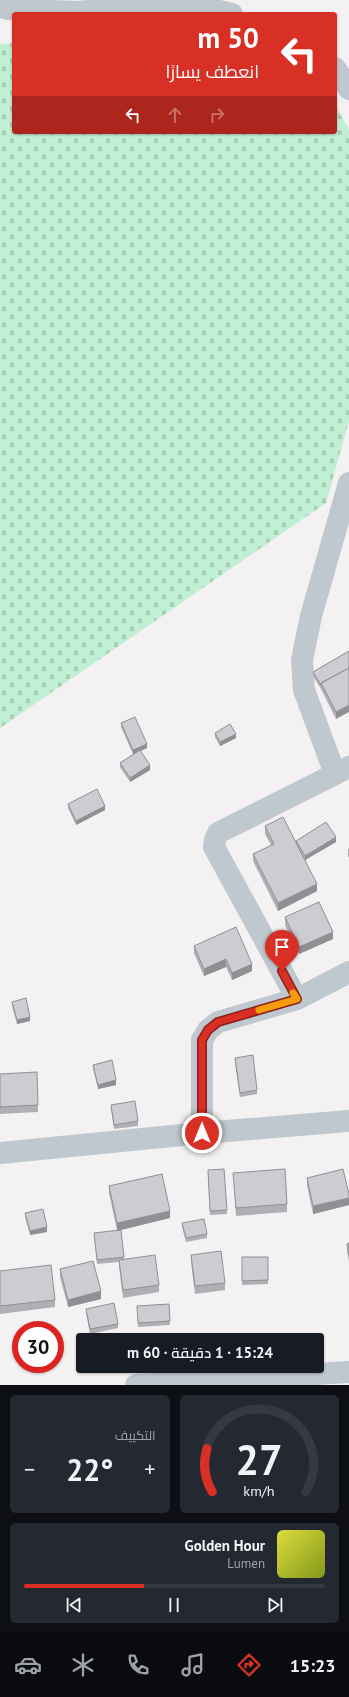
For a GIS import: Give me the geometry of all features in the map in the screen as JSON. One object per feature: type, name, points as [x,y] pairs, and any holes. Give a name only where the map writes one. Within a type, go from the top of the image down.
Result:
[{"type":"street","points":[[0,6],[7,8],[77,12],[186,4],[223,12]]},
{"type":"street","points":[[337,71],[349,89]]},
{"type":"street","points":[[297,999],[214,847],[218,833],[342,771],[304,690],[302,660],[311,616],[349,483]]},
{"type":"street","points":[[202,1133],[202,1040],[208,1030],[218,1022],[297,999],[349,972]]},
{"type":"street","points":[[0,1154],[202,1133],[349,1121]]},
{"type":"street","points":[[136,1385],[349,1372]]},
{"type":"green space","points":[[12,43],[12,134],[337,134],[337,108],[349,130],[349,421],[326,503],[0,728],[0,44]]},
{"type":"building","points":[[349,651],[349,668],[321,683],[321,685],[313,672]]},
{"type":"building","points":[[349,668],[349,705],[336,712],[321,683]]},
{"type":"building","points":[[135,717],[147,744],[133,750],[121,723]]},
{"type":"building","points":[[230,724],[236,734],[220,742],[215,733]]},
{"type":"building","points":[[140,750],[150,765],[130,778],[120,763]]},
{"type":"building","points":[[97,789],[105,806],[76,821],[68,804]]},
{"type":"building","points":[[283,817],[317,884],[278,903],[253,854],[274,844],[265,826]]},
{"type":"building","points":[[326,822],[336,837],[305,856],[296,841]]},
{"type":"building","points":[[319,902],[333,932],[299,947],[285,917]]},
{"type":"building","points":[[236,927],[252,964],[232,973],[226,959],[204,969],[194,946]]},
{"type":"building","points":[[26,998],[30,1017],[17,1020],[12,1002]]},
{"type":"building","points":[[253,1055],[257,1090],[240,1093],[235,1058]]},
{"type":"building","points":[[112,1060],[116,1080],[98,1085],[93,1065]]},
{"type":"building","points":[[37,1072],[38,1105],[0,1107],[0,1074]]},
{"type":"building","points":[[135,1101],[138,1121],[114,1125],[111,1105]]},
{"type":"building","points":[[224,1169],[227,1210],[210,1211],[208,1170]]},
{"type":"building","points":[[285,1169],[287,1204],[236,1208],[233,1173]]},
{"type":"building","points":[[343,1169],[349,1198],[313,1206],[307,1178]]},
{"type":"building","points":[[162,1174],[170,1211],[117,1223],[109,1186]]},
{"type":"building","points":[[43,1209],[47,1227],[30,1231],[25,1213]]},
{"type":"building","points":[[204,1219],[207,1234],[186,1238],[182,1223]]},
{"type":"building","points":[[121,1230],[124,1257],[97,1260],[94,1233]]},
{"type":"building","points":[[349,1243],[349,1255],[347,1244]]},
{"type":"building","points":[[221,1251],[225,1283],[195,1286],[191,1255]]},
{"type":"building","points":[[155,1255],[159,1285],[123,1290],[119,1260]]},
{"type":"building","points":[[242,1257],[268,1257],[268,1280],[242,1281]]},
{"type":"building","points":[[93,1261],[101,1291],[68,1300],[60,1269]]},
{"type":"building","points":[[51,1265],[55,1300],[0,1306],[0,1271]]},
{"type":"building","points":[[114,1303],[118,1324],[90,1329],[86,1309]]},
{"type":"building","points":[[169,1304],[170,1321],[138,1323],[137,1306]]},
{"type":"slow traffic","points":[[259,1010],[297,999],[293,993]]},
{"type":"route","points":[[202,1133],[202,1040],[208,1030],[218,1022],[297,999],[282,971]]}]
